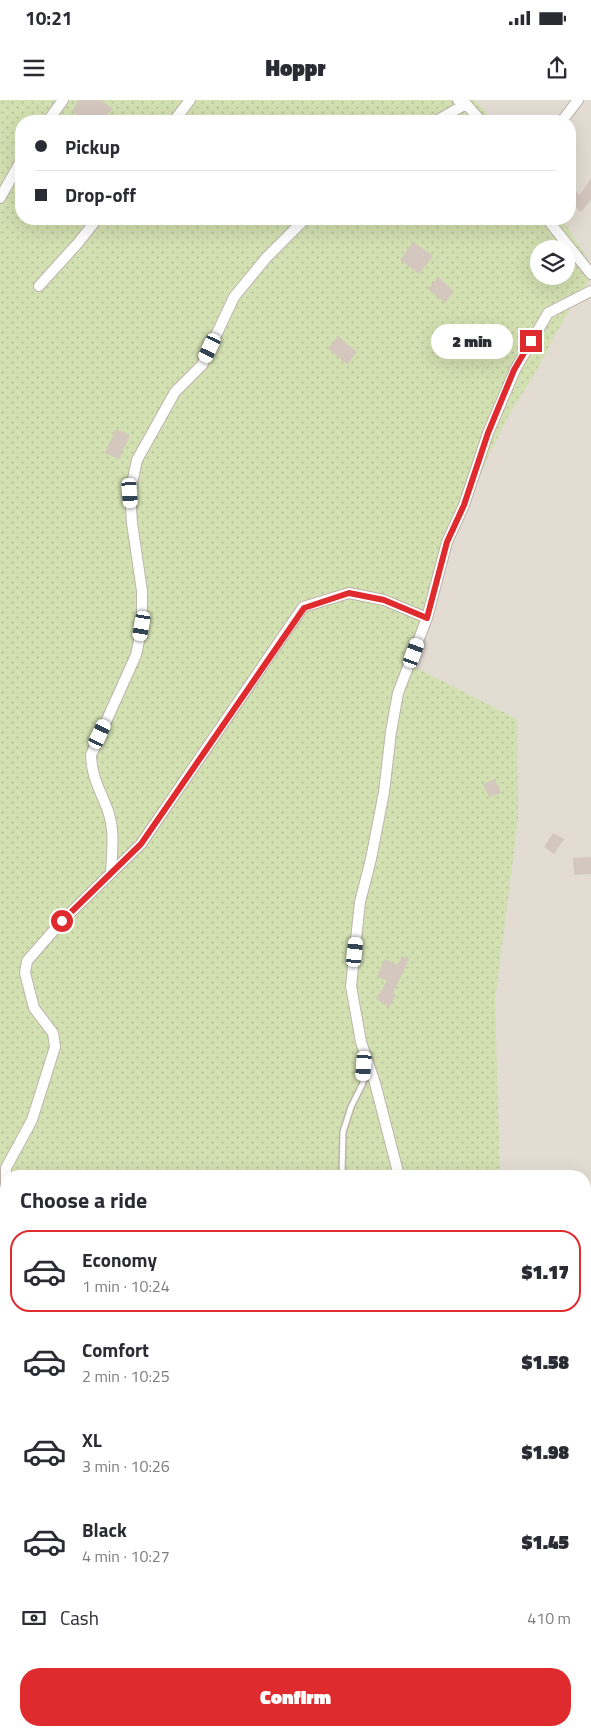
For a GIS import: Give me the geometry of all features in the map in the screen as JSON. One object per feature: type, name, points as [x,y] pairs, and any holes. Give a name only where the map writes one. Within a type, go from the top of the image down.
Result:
[{"type":"street","points":[[52,115],[63,100]]},
{"type":"street","points":[[179,115],[190,100]]},
{"type":"street","points":[[567,115],[578,100]]},
{"type":"street","points":[[444,115],[462,102],[475,115]]},
{"type":"street","points":[[0,198],[15,172]]},
{"type":"street","points":[[39,286],[92,225]]},
{"type":"street","points":[[111,873],[113,838],[108,812],[92,772],[91,755],[136,655],[142,626],[142,591],[132,523],[130,493],[137,460],[175,392],[202,365],[234,296],[266,258],[300,225]]},
{"type":"street","points":[[552,225],[591,274]]},
{"type":"street","points":[[397,1170],[361,1042],[351,986],[360,902],[384,792],[398,693],[427,618],[447,542],[464,505],[488,433],[514,370],[548,312],[591,291]]},
{"type":"street","points":[[6,1170],[32,1120],[55,1047],[53,1033],[34,1008],[25,973],[27,961],[62,921],[141,844],[304,608],[349,593],[384,600],[427,618]]},
{"type":"lane","points":[[342,1170],[343,1132],[351,1107],[363,1083],[366,1058]]},
{"type":"shaded area","points":[[404,100],[591,100],[591,1170],[399,1170],[371,225],[576,225],[576,115],[382,115]]},
{"type":"green space","points":[[0,100],[475,100],[488,115],[15,115],[15,225],[566,225],[591,264],[591,277],[561,324],[534,375],[509,415],[488,457],[458,530],[411,665],[517,719],[518,820],[495,1000],[500,1170],[0,1170]]},
{"type":"building","points":[[78,100],[101,100],[113,109],[106,115],[77,115],[72,112]]},
{"type":"building","points":[[591,178],[591,200],[581,212],[576,208],[576,192],[580,195]]},
{"type":"building","points":[[413,242],[433,256],[419,274],[400,260]]},
{"type":"building","points":[[438,277],[454,291],[445,303],[428,289]]},
{"type":"building","points":[[338,336],[357,352],[347,364],[328,349]]},
{"type":"building","points":[[116,429],[130,435],[119,459],[105,453]]},
{"type":"building","points":[[495,779],[501,793],[489,797],[483,784]]},
{"type":"building","points":[[553,833],[564,839],[554,854],[544,847]]},
{"type":"building","points":[[591,857],[591,874],[574,875],[573,858]]},
{"type":"building","points":[[402,956],[409,959],[393,993],[396,995],[389,1007],[376,999],[387,981],[377,976],[385,959],[397,965]]},
{"type":"route","points":[[62,921],[141,844],[304,608],[349,593],[384,600],[427,618],[447,542],[464,505],[488,433],[514,370],[531,341]]}]
